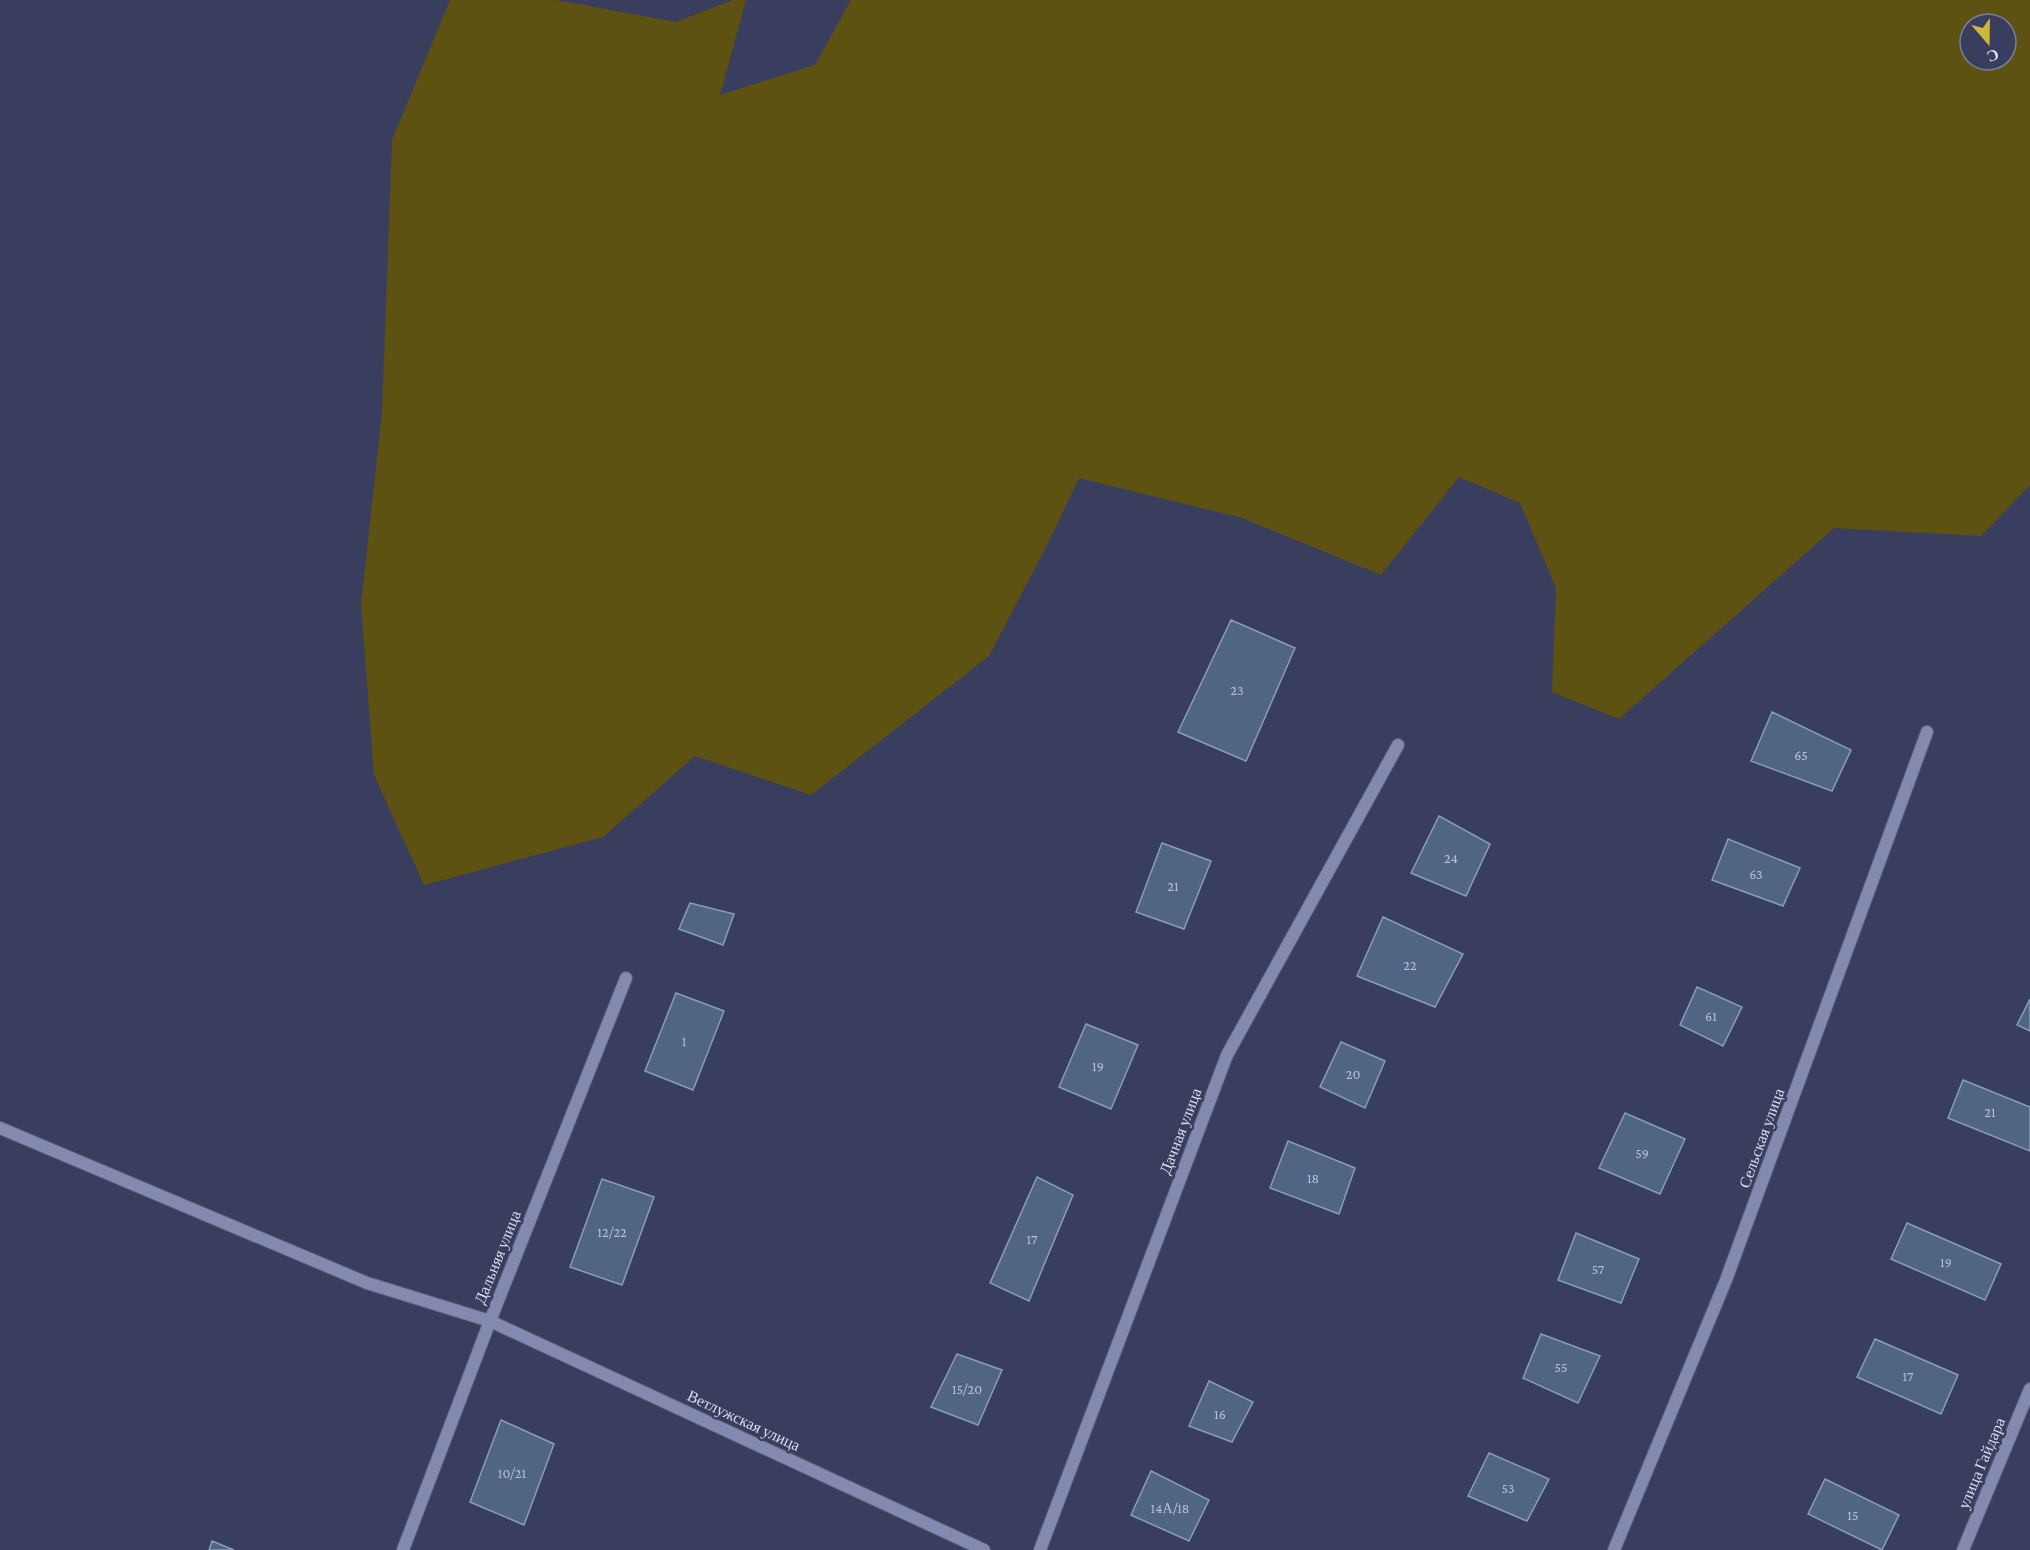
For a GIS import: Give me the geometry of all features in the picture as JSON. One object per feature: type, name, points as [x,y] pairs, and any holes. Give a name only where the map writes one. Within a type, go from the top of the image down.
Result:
[{"type":"street","name":"Сельская улица","points":[[1614,1550],[1726,1280],[1927,732]]},
{"type":"street","name":"Дачная улица","points":[[1040,1550],[1227,1055],[1398,745]]},
{"type":"street","name":"Дальняя улица","points":[[404,1550],[490,1321],[626,978]]},
{"type":"street","name":"Ветлужская улица","points":[[0,1128],[367,1283],[490,1321],[984,1550]]},
{"type":"street","name":"улица Гайдара","points":[[1963,1550],[2030,1389]]},
{"type":"shaded area","points":[[450,0],[556,0],[676,22],[733,0],[746,0],[720,95],[815,65],[851,0],[2030,0],[2030,485],[1981,536],[1834,528],[1619,719],[1552,692],[1556,588],[1520,503],[1459,477],[1381,575],[1242,518],[1079,478],[989,656],[811,795],[695,756],[603,837],[424,885],[374,775],[361,604],[382,413],[392,140]]},
{"type":"building","points":[[1231,620],[1295,648],[1246,761],[1178,732]]},
{"type":"building","points":[[1772,712],[1851,750],[1832,791],[1751,761]]},
{"type":"building","points":[[1439,816],[1490,844],[1466,896],[1411,873]]},
{"type":"building","points":[[1728,839],[1800,868],[1783,906],[1712,880]]},
{"type":"building","points":[[1162,843],[1211,861],[1184,929],[1136,912]]},
{"type":"building","points":[[690,903],[734,914],[723,945],[679,929]]},
{"type":"building","points":[[1383,917],[1463,954],[1435,1007],[1357,976]]},
{"type":"building","points":[[1697,987],[1742,1007],[1723,1046],[1680,1025]]},
{"type":"building","points":[[676,993],[724,1011],[693,1090],[645,1071]]},
{"type":"building","points":[[2030,999],[2030,1031],[2017,1025]]},
{"type":"building","points":[[1086,1024],[1138,1045],[1111,1109],[1059,1087]]},
{"type":"building","points":[[1341,1042],[1385,1061],[1365,1108],[1320,1087]]},
{"type":"building","points":[[1963,1080],[2030,1107],[2030,1151],[1948,1118]]},
{"type":"building","points":[[1625,1113],[1685,1139],[1660,1194],[1599,1168]]},
{"type":"building","points":[[1288,1141],[1355,1168],[1339,1214],[1270,1188]]},
{"type":"building","points":[[1037,1177],[1073,1195],[1029,1301],[990,1283]]},
{"type":"building","points":[[602,1179],[654,1197],[622,1285],[570,1267]]},
{"type":"building","points":[[1907,1223],[2001,1264],[1985,1300],[1891,1259]]},
{"type":"building","points":[[1576,1233],[1639,1259],[1621,1303],[1558,1280]]},
{"type":"building","points":[[1541,1334],[1600,1356],[1578,1403],[1523,1378]]},
{"type":"building","points":[[1875,1339],[1958,1375],[1941,1414],[1857,1377]]},
{"type":"building","points":[[957,1354],[1002,1370],[978,1425],[931,1407]]},
{"type":"building","points":[[1209,1381],[1253,1402],[1232,1442],[1189,1426]]},
{"type":"building","points":[[501,1420],[554,1444],[524,1525],[470,1502]]},
{"type":"building","points":[[1489,1453],[1549,1479],[1527,1521],[1468,1496]]},
{"type":"building","points":[[1151,1471],[1209,1500],[1189,1541],[1131,1515]]},
{"type":"building","points":[[1825,1479],[1899,1515],[1882,1550],[1808,1514]]},
{"type":"building","points":[[212,1541],[234,1550],[209,1550]]}]
